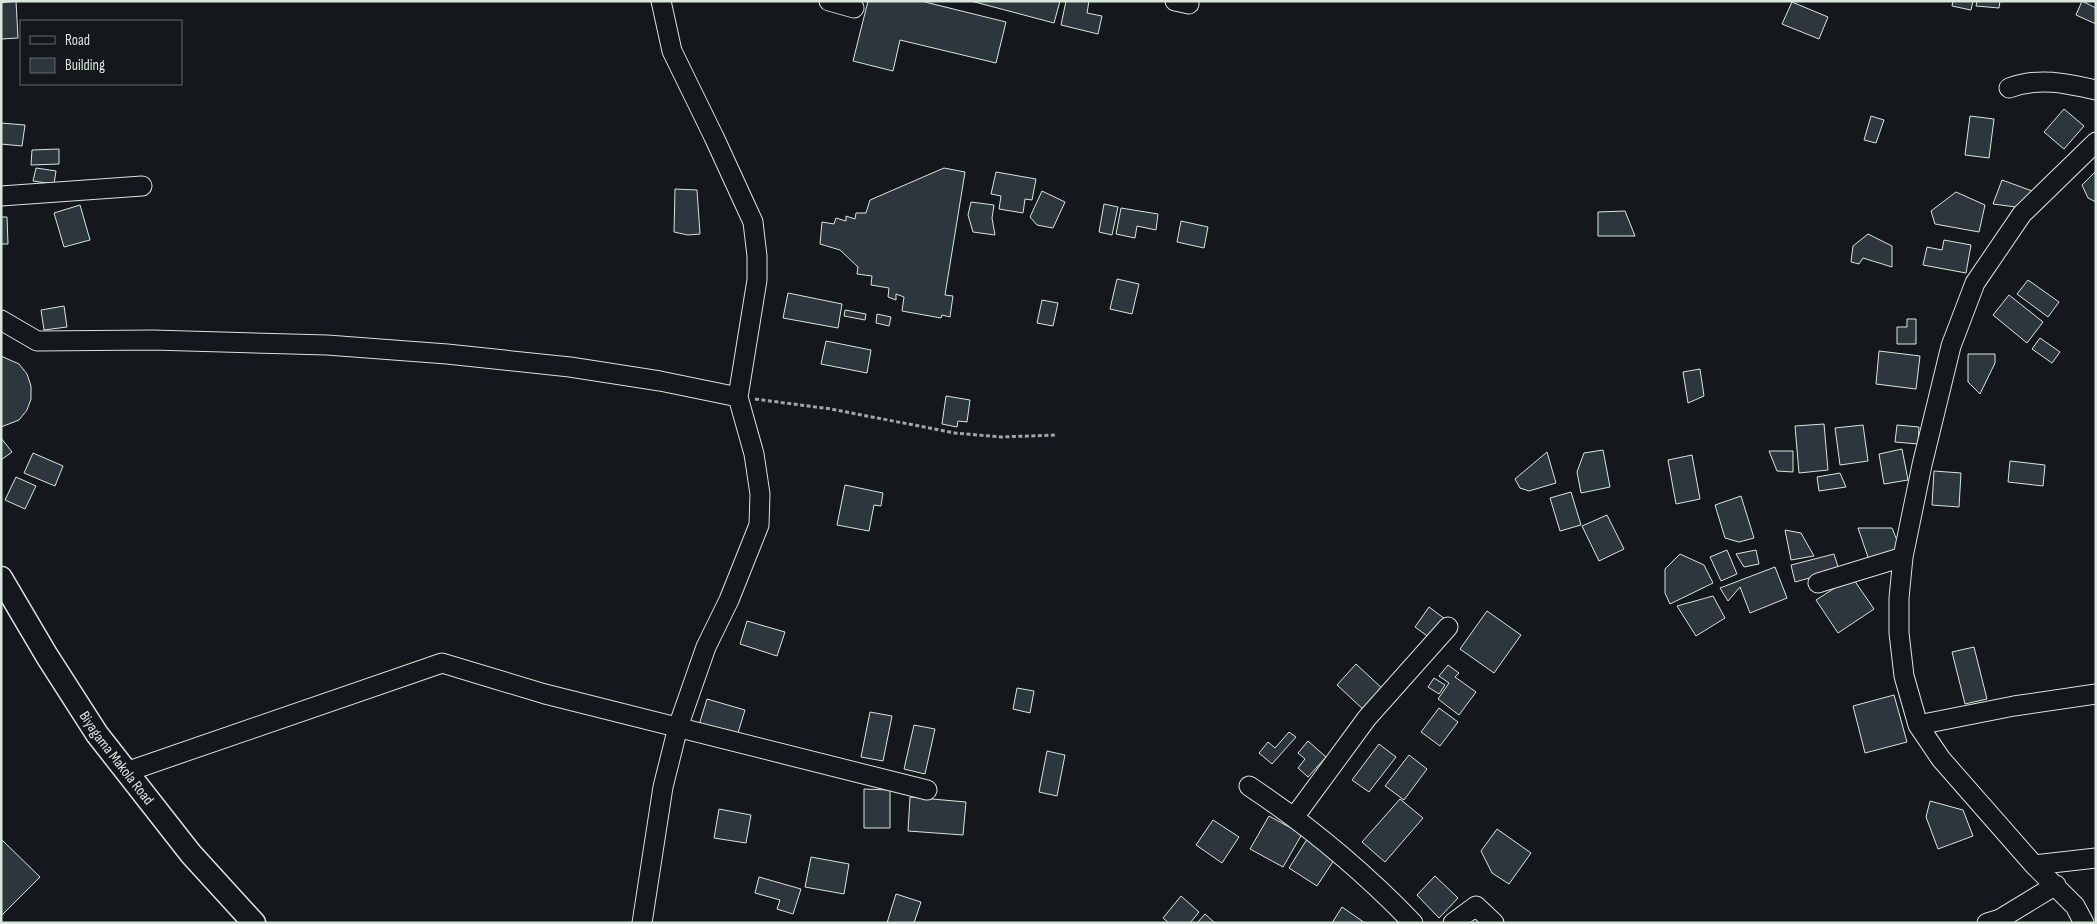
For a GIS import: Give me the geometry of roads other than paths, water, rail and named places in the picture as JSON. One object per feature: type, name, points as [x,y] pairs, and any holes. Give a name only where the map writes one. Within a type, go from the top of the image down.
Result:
[{"type":"main road","name":"Biyagama Makola Road","points":[[1,578],[47,656],[97,734],[191,854],[254,923]]},
{"type":"street","points":[[642,923],[663,787],[678,727],[706,647],[729,600],[759,525],[760,494],[754,454],[738,397],[757,280],[757,256],[753,222],[672,51],[662,1]]},
{"type":"street","points":[[829,1],[854,8]]},
{"type":"street","points":[[1175,1],[1189,4],[1189,1]]},
{"type":"street","points":[[2009,88],[2027,82],[2049,82],[2096,90]]},
{"type":"street","points":[[2084,923],[2075,906],[2034,865],[1941,760],[1918,725],[1904,676],[1899,633],[1898,598],[1903,558],[1922,465],[1951,346],[1975,283],[2022,214],[2092,150]]},
{"type":"street","points":[[1,196],[142,186]]},
{"type":"street","points":[[1,320],[37,341],[153,340],[307,345],[437,353],[570,367],[660,381],[738,397]]},
{"type":"street","points":[[1818,583],[1903,558]]},
{"type":"street","points":[[1295,816],[1366,718],[1448,628]]},
{"type":"street","points":[[126,772],[442,663],[545,694],[927,790]]},
{"type":"street","points":[[1918,725],[2014,706],[2096,694]]},
{"type":"street","points":[[1249,786],[1295,816],[1344,856],[1413,923]]},
{"type":"street","points":[[2034,865],[2086,857],[2096,858]]},
{"type":"street","points":[[1987,923],[2000,919],[2056,885]]},
{"type":"street","points":[[1453,923],[1476,906],[1494,923]]}]
